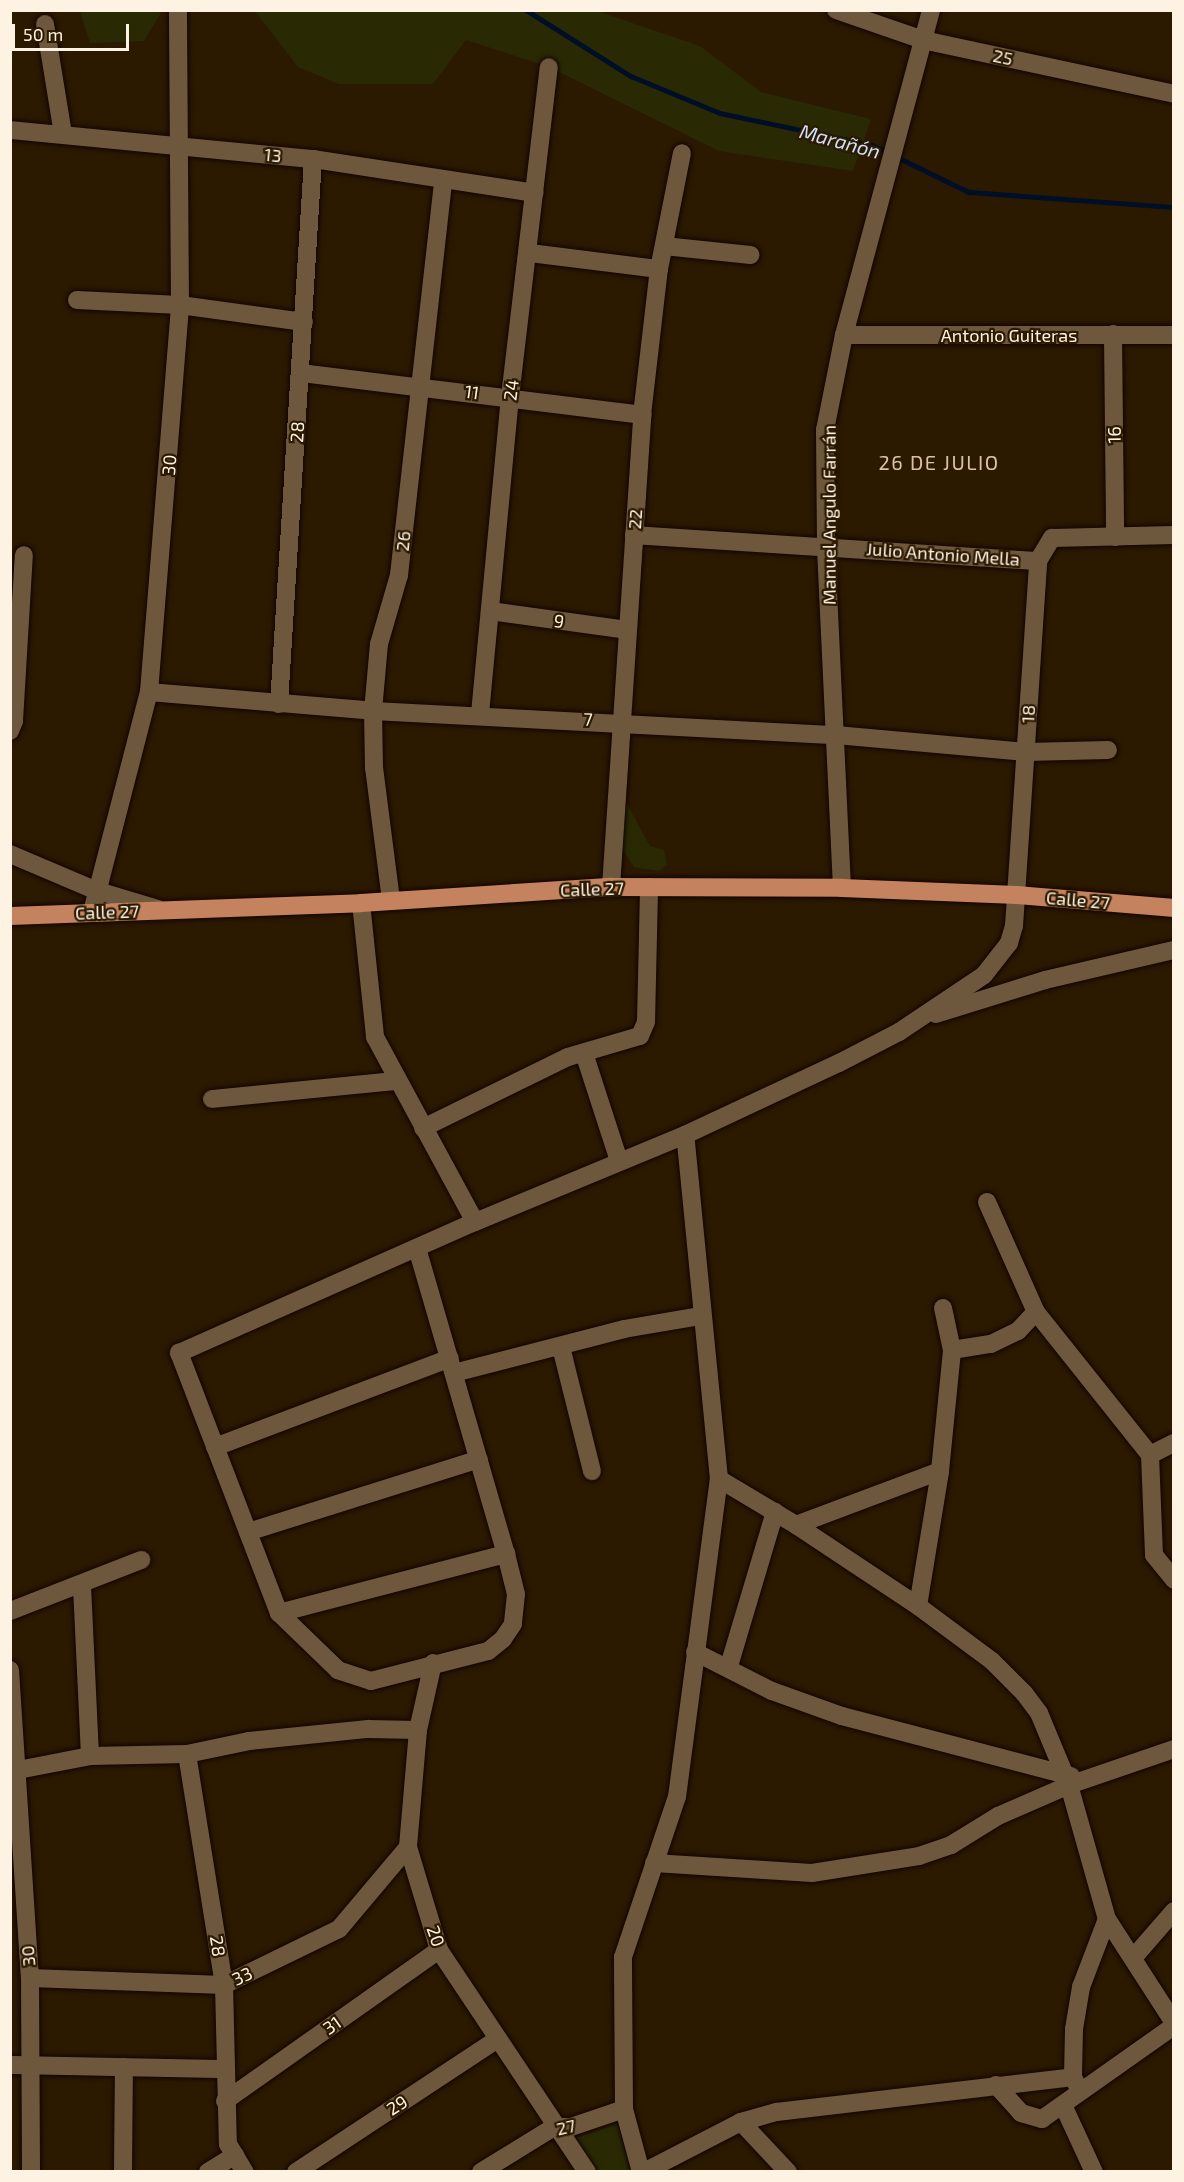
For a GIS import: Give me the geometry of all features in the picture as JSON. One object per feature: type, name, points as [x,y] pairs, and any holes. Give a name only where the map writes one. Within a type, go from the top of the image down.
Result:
[{"type":"main road","name":"Calle 27","points":[[10,916],[361,903],[612,887],[842,888],[1017,895],[1173,908]]},
{"type":"street","name":"30","points":[[92,912],[95,890],[149,692],[180,305],[177,144],[178,10]]},
{"type":"street","name":"25","points":[[836,10],[923,40],[1173,94]]},
{"type":"street","name":"Manuel Angulo Farrán","points":[[842,888],[826,546],[825,430],[844,335],[931,10]]},
{"type":"street","points":[[45,24],[63,134]]},
{"type":"street","name":"24","points":[[480,714],[510,397],[530,254],[534,193],[549,67]]},
{"type":"street","name":"13","points":[[10,130],[177,144],[313,159],[534,193]]},
{"type":"street","name":"22","points":[[612,887],[642,415],[659,269],[682,153]]},
{"type":"street","name":"28","points":[[279,704],[313,159]]},
{"type":"street","name":"26","points":[[392,900],[374,768],[374,711],[379,644],[399,575],[442,180]]},
{"type":"street","points":[[664,246],[751,255]]},
{"type":"street","points":[[530,254],[659,269]]},
{"type":"street","points":[[77,300],[180,305],[304,322]]},
{"type":"street","name":"16","points":[[1113,334],[1115,537]]},
{"type":"street","name":"Antonio Guiteras","points":[[844,335],[1173,335]]},
{"type":"street","name":"11","points":[[301,373],[420,385],[642,415]]},
{"type":"street","name":"Julio Antonio Mella","points":[[634,534],[1038,561]]},
{"type":"street","points":[[1115,537],[1173,535]]},
{"type":"street","name":"18","points":[[917,1020],[992,968],[1009,943],[1017,895],[1038,561],[1052,538],[1115,537]]},
{"type":"street","points":[[10,731],[14,722],[24,555]]},
{"type":"street","name":"9","points":[[490,611],[627,630]]},
{"type":"street","name":"7","points":[[149,692],[374,711],[621,721],[836,735],[1026,752],[1108,750]]},
{"type":"street","points":[[10,854],[95,890],[161,910]]},
{"type":"street","points":[[423,1128],[584,1053],[640,1036],[646,1022],[649,887]]},
{"type":"street","points":[[361,903],[375,1037],[396,1081],[475,1222]]},
{"type":"street","points":[[417,1248],[506,1554],[516,1594],[513,1624],[503,1640],[488,1651],[433,1663],[372,1681],[356,1678],[338,1670],[279,1614],[178,1353],[475,1222],[685,1135],[839,1063],[917,1020],[1045,980],[1173,950]]},
{"type":"street","points":[[584,1053],[620,1161]]},
{"type":"street","points":[[212,1099],[396,1081]]},
{"type":"street","points":[[685,1135],[718,1479],[677,1797],[623,1957],[624,2109],[642,2172],[741,2122],[777,2112],[996,2085],[1076,2084]]},
{"type":"street","points":[[987,1202],[1036,1312],[1150,1455],[1154,1555],[1173,1580]]},
{"type":"street","points":[[918,1606],[940,1471],[952,1350],[943,1308]]},
{"type":"street","points":[[952,1350],[991,1344],[1018,1331],[1036,1312]]},
{"type":"street","points":[[215,1447],[452,1366],[561,1347],[624,1329],[701,1316]]},
{"type":"street","points":[[561,1347],[592,1471]]},
{"type":"street","points":[[1150,1455],[1173,1443]]},
{"type":"street","points":[[248,1532],[478,1459]]},
{"type":"street","points":[[796,1525],[940,1471]]},
{"type":"street","points":[[718,1479],[796,1525],[918,1606],[992,1661],[1039,1713],[1072,1779],[1107,1919],[1134,1957],[1173,2024],[1076,2084],[1063,2105],[1051,2115],[1032,2118],[1021,2113],[996,2085]]},
{"type":"street","points":[[729,1666],[775,1512]]},
{"type":"street","points":[[279,1614],[506,1554]]},
{"type":"street","points":[[10,1611],[82,1586],[141,1560]]},
{"type":"street","points":[[82,1586],[90,1756]]},
{"type":"street","points":[[695,1652],[729,1666],[772,1690],[842,1716],[1072,1779]]},
{"type":"street","name":"20","points":[[433,1663],[418,1730],[408,1847],[439,1950],[554,2127],[587,2172]]},
{"type":"street","name":"30","points":[[10,1670],[18,1770],[16,1872],[30,1978],[31,2172]]},
{"type":"street","points":[[18,1770],[90,1756],[187,1754],[249,1741],[368,1729],[418,1730]]},
{"type":"street","points":[[654,1863],[813,1873],[870,1866],[919,1856],[951,1845],[998,1816],[1072,1779],[1173,1749]]},
{"type":"street","name":"28","points":[[187,1754],[224,1985],[223,2069],[228,2144],[245,2172]]},
{"type":"street","name":"33","points":[[30,1978],[224,1985],[339,1929],[408,1847]]},
{"type":"street","points":[[1134,1957],[1173,1911]]},
{"type":"street","points":[[1076,2084],[1074,2029],[1082,1987],[1107,1919]]},
{"type":"street","name":"31","points":[[225,2101],[439,1950]]},
{"type":"street","name":"29","points":[[296,2172],[498,2039]]},
{"type":"street","points":[[10,2065],[223,2069]]},
{"type":"street","points":[[123,2172],[124,2067]]},
{"type":"street","points":[[1063,2105],[1094,2172]]},
{"type":"street","name":"27","points":[[481,2172],[554,2127],[571,2127],[624,2109]]},
{"type":"street","points":[[741,2122],[788,2172]]},
{"type":"street","points":[[208,2172],[235,2155]]},
{"type":"shaded area","points":[[80,10],[162,11],[144,41],[90,43]]},
{"type":"shaded area","points":[[255,11],[597,11],[700,46],[761,92],[871,119],[853,171],[719,151],[549,67],[466,40],[433,84],[339,84],[298,67]]},
{"type":"shaded area","points":[[622,804],[627,804],[650,846],[664,850],[667,865],[659,871],[634,867],[622,848]]},
{"type":"shaded area","points":[[617,2124],[633,2171],[598,2171],[575,2138]]},
{"type":"waterway","name":"Marañón","points":[[526,10],[631,76],[720,113],[872,145],[889,153]]},
{"type":"waterway","name":"Marañón","points":[[897,157],[969,192],[1174,207]]},
{"type":"district","name":"26 DE JULIO","points":[[939,462]]}]
